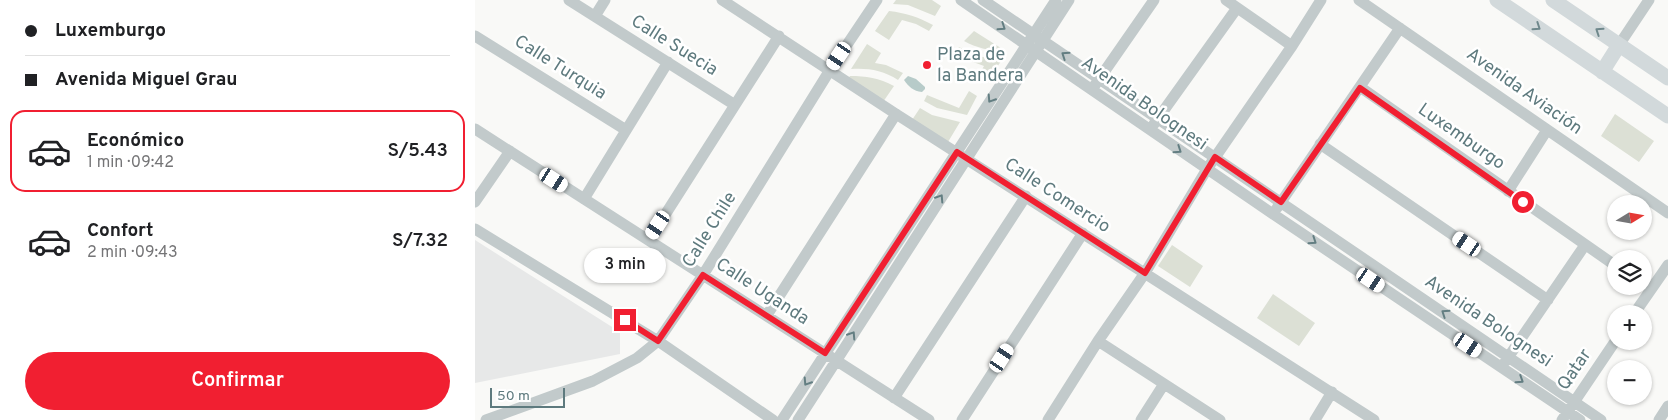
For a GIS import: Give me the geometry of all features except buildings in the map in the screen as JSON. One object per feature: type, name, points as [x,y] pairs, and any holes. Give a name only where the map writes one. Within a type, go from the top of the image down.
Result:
[{"type":"main road","points":[[1497,0],[1668,116]]},
{"type":"main road","points":[[1553,0],[1668,78]]},
{"type":"main road","points":[[1602,72],[1619,45]]},
{"type":"street","name":"Calle Suecia","points":[[569,0],[735,105]]},
{"type":"street","points":[[595,16],[605,0]]},
{"type":"street","name":"Calle Comercio","points":[[721,0],[1374,420]]},
{"type":"street","name":"Calle Chile","points":[[486,420],[593,381],[637,358],[658,341],[703,275],[830,70],[877,0]]},
{"type":"street","name":"Avenida Bolognesi","points":[[983,0],[1509,356],[1568,411],[1601,420]]},
{"type":"street","points":[[1038,37],[1056,0]]},
{"type":"street","points":[[782,420],[825,353],[961,155],[1031,47],[1069,0]]},
{"type":"street","points":[[1092,90],[1154,0]]},
{"type":"street","points":[[1226,0],[1292,46]]},
{"type":"street","points":[[1048,420],[1098,341],[1145,273],[1207,169],[1292,46],[1321,0]]},
{"type":"street","name":"Avenida Aviación","points":[[1359,0],[1668,214]]},
{"type":"street","points":[[1619,45],[1649,0]]},
{"type":"street","name":"Avenida Bolognesi","points":[[965,1],[1149,130],[1580,420]]},
{"type":"street","points":[[1149,130],[1237,8]]},
{"type":"street","points":[[1273,214],[1400,28]]},
{"type":"street","name":"Calle Turquia","points":[[475,36],[626,130]]},
{"type":"street","points":[[649,240],[779,36]]},
{"type":"street","points":[[584,199],[668,62]]},
{"type":"street","name":"Luxemburgo","points":[[1360,88],[1607,260]]},
{"type":"street","points":[[767,315],[896,114]]},
{"type":"street","name":"Calle Uganda","points":[[475,129],[929,420]]},
{"type":"street","points":[[1508,191],[1547,130]]},
{"type":"street","points":[[1321,144],[1547,300]]},
{"type":"street","points":[[475,202],[510,151]]},
{"type":"street","points":[[798,420],[961,155]]},
{"type":"street","points":[[895,398],[1026,196]]},
{"type":"street","points":[[475,229],[658,341],[773,420]]},
{"type":"street","points":[[962,420],[1083,233]]},
{"type":"street","points":[[1501,367],[1585,245]]},
{"type":"street","points":[[1652,283],[1668,265]]},
{"type":"street","points":[[1098,341],[1220,420]]},
{"type":"street","name":"Qatar","points":[[1568,411],[1609,350]]},
{"type":"street","points":[[1141,420],[1164,384]]},
{"type":"street","points":[[1315,420],[1332,392]]},
{"type":"street","points":[[1659,420],[1668,406]]},
{"type":"shaded area","points":[[896,0],[932,0],[941,6],[935,16],[908,5],[893,4]]},
{"type":"shaded area","points":[[889,11],[912,16],[933,25],[929,31],[916,24],[902,20],[889,40],[875,31]]},
{"type":"shaded area","points":[[974,31],[1004,50],[1003,52],[983,48],[964,41]]},
{"type":"shaded area","points":[[867,44],[881,53],[875,63],[886,65],[903,73],[898,80],[875,70],[851,69]]},
{"type":"shaded area","points":[[959,47],[980,56],[1002,60],[986,82],[977,78],[984,66],[955,53]]},
{"type":"shaded area","points":[[850,76],[872,78],[894,86],[883,102],[848,79]]},
{"type":"shaded area","points":[[908,76],[916,79],[925,89],[922,92],[911,88],[904,80]]},
{"type":"shaded area","points":[[969,91],[977,96],[967,115],[937,108],[924,101],[927,95],[959,108]]},
{"type":"shaded area","points":[[920,108],[932,115],[960,122],[948,142],[912,120]]},
{"type":"shaded area","points":[[1615,114],[1654,141],[1639,162],[1601,136]]},
{"type":"shaded area","points":[[475,240],[620,332],[620,354],[475,383]]},
{"type":"shaded area","points":[[1172,245],[1203,266],[1190,287],[1158,266]]},
{"type":"shaded area","points":[[1273,294],[1315,323],[1299,346],[1257,318]]},
{"type":"place","name":"Plaza de la Bandera","points":[[927,65]]},
{"type":"route","points":[[625,320],[658,341],[703,275],[825,353],[957,152],[1145,273],[1215,157],[1281,202],[1360,88],[1523,202]]}]
